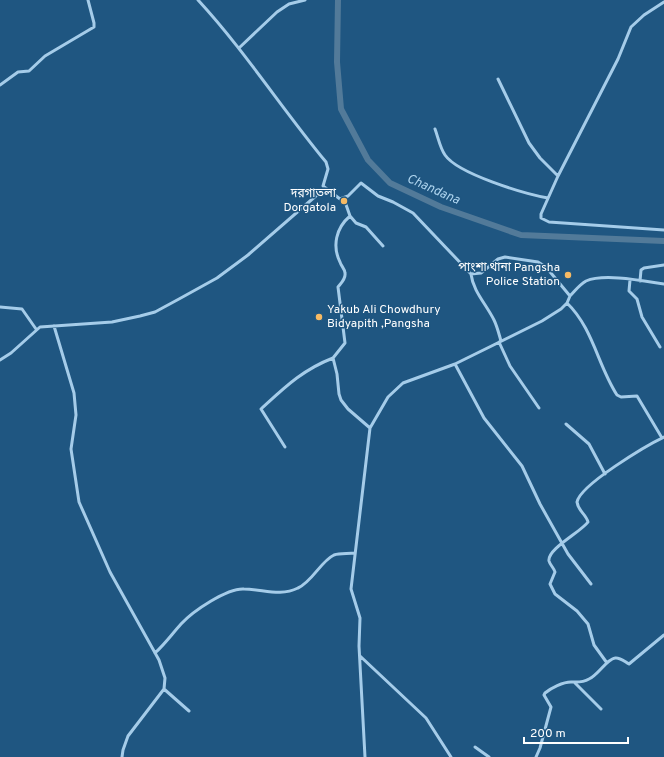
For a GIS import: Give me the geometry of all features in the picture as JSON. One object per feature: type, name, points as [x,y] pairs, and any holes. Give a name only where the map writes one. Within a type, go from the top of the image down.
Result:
[{"type":"street","points":[[0,85],[18,72],[29,71],[45,56],[94,27],[95,24],[88,0]]},
{"type":"street","points":[[198,0],[239,48],[253,69],[326,162],[328,169],[323,184],[324,188]]},
{"type":"street","points":[[239,48],[277,12],[289,4],[305,0]]},
{"type":"street","points":[[664,2],[644,15],[631,27],[618,59],[558,176],[541,214],[541,218],[549,222],[664,230]]},
{"type":"street","points":[[498,79],[529,143],[540,158],[558,176]]},
{"type":"street","points":[[435,129],[444,154],[455,164],[514,190],[548,198]]},
{"type":"street","points":[[344,199],[361,184],[382,198],[413,213],[425,224],[471,274],[473,286],[483,300],[495,322],[500,342],[510,366],[539,408]]},
{"type":"street","points":[[324,188],[340,199],[344,199]]},
{"type":"street","points":[[0,360],[11,353],[36,329],[54,326],[112,322],[140,316],[167,305],[216,278],[248,255],[324,188]]},
{"type":"street","points":[[344,199],[350,216],[356,223],[366,227],[383,246]]},
{"type":"street","points":[[284,447],[260,410],[296,378],[319,363],[333,358],[345,343],[338,287],[344,280],[345,272],[335,251],[335,245],[342,225],[350,216]]},
{"type":"street","points":[[471,274],[481,273],[498,259],[505,257],[538,262],[546,267],[570,296]]},
{"type":"street","points":[[640,281],[641,270],[644,268],[664,265]]},
{"type":"street","points":[[365,757],[360,656],[360,618],[352,589],[370,428],[388,397],[403,383],[455,364],[557,313],[567,303],[570,296],[588,280],[605,278],[664,284]]},
{"type":"street","points":[[630,280],[629,291],[637,298],[647,326],[660,347]]},
{"type":"street","points":[[567,303],[577,314],[591,338],[618,395],[621,397],[637,396],[663,437],[622,461],[585,490],[577,499],[577,506],[588,522],[585,527],[562,543],[550,557],[549,561],[555,572],[550,584],[551,588],[555,594],[577,611],[588,624],[594,645],[607,664]]},
{"type":"street","points":[[0,307],[22,309],[36,329]]},
{"type":"street","points":[[54,326],[74,393],[76,415],[71,449],[79,502],[110,572],[155,653],[166,684],[164,689],[128,736],[122,757]]},
{"type":"street","points":[[333,358],[341,400],[370,428]]},
{"type":"street","points":[[455,364],[480,413],[522,466],[540,504],[562,543],[576,566],[591,584]]},
{"type":"street","points":[[566,424],[589,444],[605,474]]},
{"type":"street","points":[[155,653],[166,643],[186,619],[224,594],[244,589],[278,593],[291,591],[300,588],[333,556],[355,553]]},
{"type":"street","points":[[536,757],[540,748],[551,707],[544,695],[548,691],[564,684],[580,683],[596,675],[610,659],[616,658],[629,664],[664,635]]},
{"type":"street","points":[[360,656],[426,718],[451,757]]},
{"type":"street","points":[[575,683],[601,709]]},
{"type":"street","points":[[164,689],[189,711]]},
{"type":"street","points":[[475,746],[489,757]]},
{"type":"waterway","name":"Chandana","points":[[338,0],[337,62],[341,109],[368,160],[390,183],[441,207],[521,235],[664,241]]},
{"type":"place","name":"দরগাতলা Dorgatola","points":[[344,201]]},
{"type":"place","name":"পাংশা থানা Pangsha Police Station","points":[[568,275]]},
{"type":"place","name":"Yakub Ali Chowdhury Bidyapith ,Pangsha","points":[[319,317]]}]
